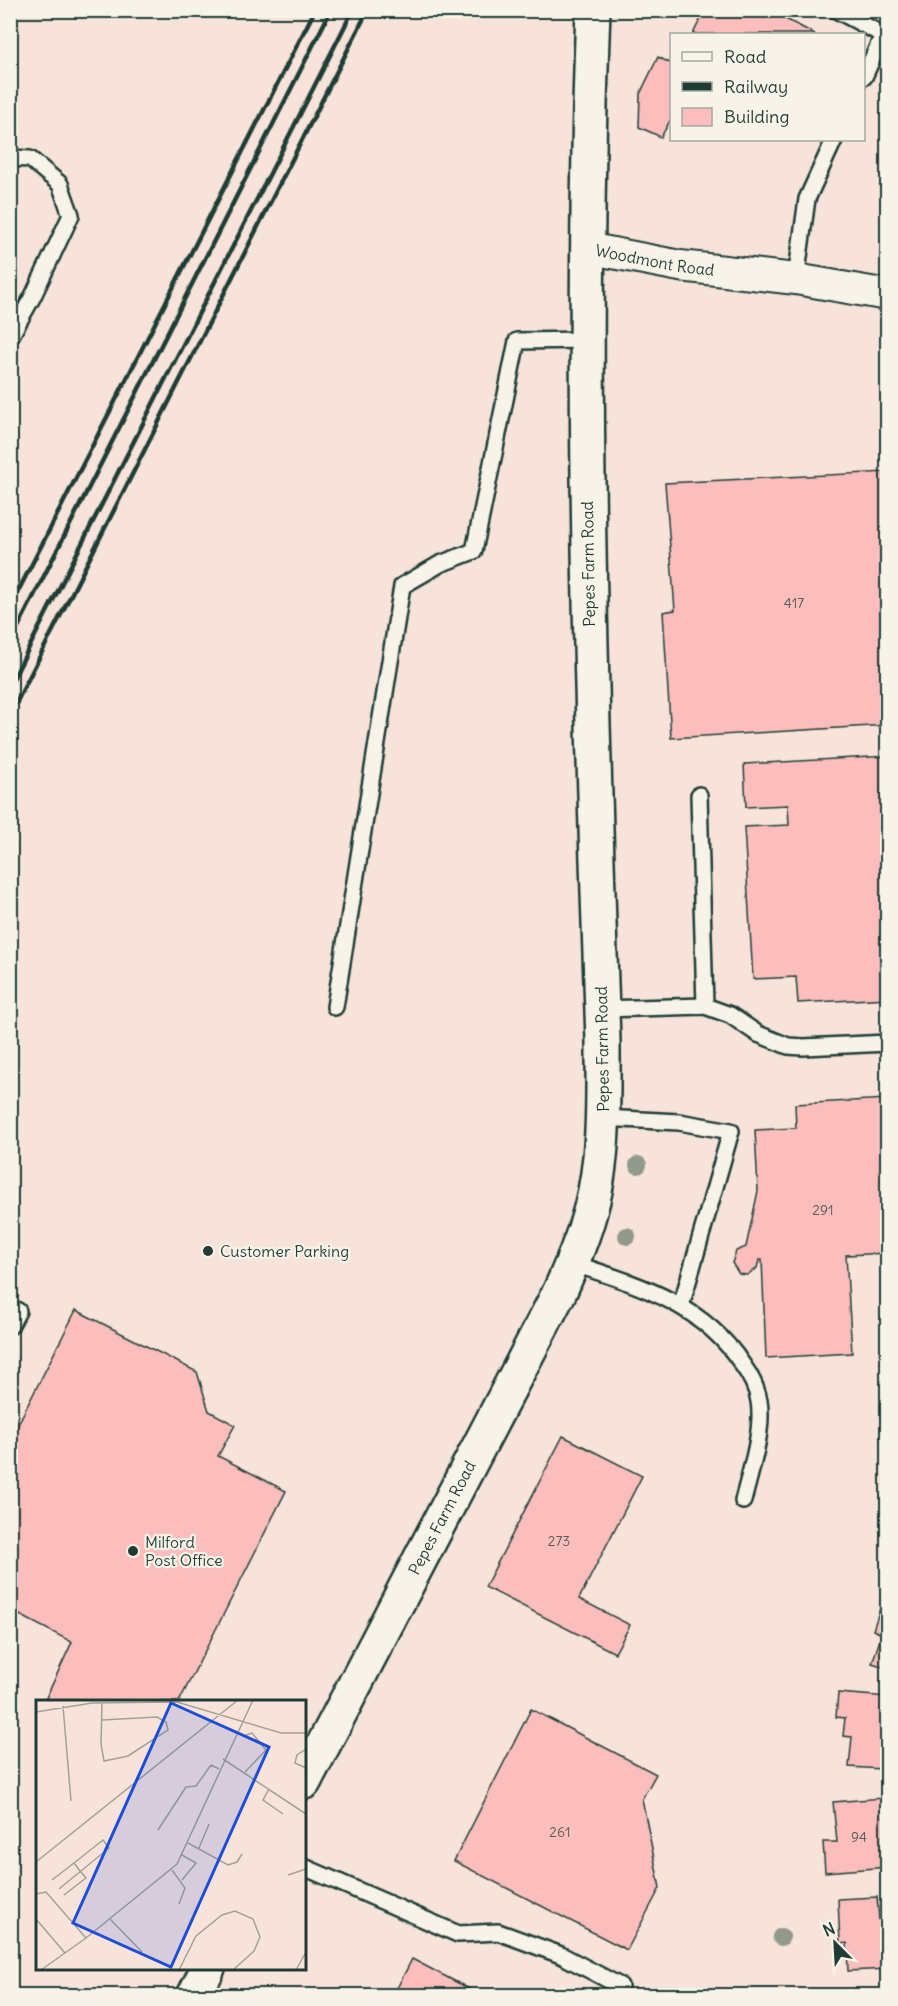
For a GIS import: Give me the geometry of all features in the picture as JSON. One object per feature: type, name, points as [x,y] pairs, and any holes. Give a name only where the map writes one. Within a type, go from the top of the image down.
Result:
[{"type":"street","name":"Woodmont Road","points":[[593,10],[587,248],[680,266],[796,279],[888,295]]},
{"type":"street","name":"Pepes Farm Road","points":[[306,1778],[560,1291],[592,1207],[603,1118],[602,1009],[588,585],[587,248]]},
{"type":"street","points":[[194,1995],[207,1970]]},
{"type":"lane","points":[[836,10],[883,36],[865,75]]},
{"type":"lane","points":[[796,279],[807,199],[834,141]]},
{"type":"lane","points":[[10,158],[30,159],[60,184],[71,215],[33,296],[10,337]]},
{"type":"lane","points":[[335,1007],[402,586],[440,564],[474,551],[517,341],[588,340]]},
{"type":"lane","points":[[699,795],[705,1006]]},
{"type":"lane","points":[[602,1009],[705,1006],[730,1015],[758,1034],[788,1046],[888,1043]]},
{"type":"lane","points":[[603,1118],[679,1122],[731,1131],[681,1306]]},
{"type":"lane","points":[[572,1263],[645,1287],[681,1306],[714,1329],[736,1355],[751,1378],[759,1401],[759,1429],[743,1501]]},
{"type":"lane","points":[[10,1307],[18,1311],[10,1326]]},
{"type":"lane","points":[[306,1868],[458,1934],[498,1932],[561,1955],[620,1986]]},
{"type":"building","points":[[705,10],[768,10],[813,33],[694,33]]},
{"type":"building","points":[[658,57],[670,63],[670,121],[661,137],[639,127],[640,94]]},
{"type":"building","points":[[888,472],[888,725],[671,738],[663,612],[675,610],[665,483]]},
{"type":"building","points":[[888,756],[888,998],[798,1003],[796,977],[753,979],[744,827],[789,825],[788,805],[746,807],[744,764]]},
{"type":"building","points":[[888,1099],[888,1253],[846,1255],[852,1353],[766,1358],[762,1260],[759,1260],[757,1268],[747,1275],[739,1274],[732,1263],[736,1251],[746,1247],[758,1191],[755,1130],[796,1128],[795,1104]]},
{"type":"building","name":"Milford Post Office","points":[[76,1310],[197,1372],[209,1411],[235,1425],[218,1456],[286,1491],[180,1700],[50,1700],[46,1698],[72,1642],[10,1610],[10,1440]]},
{"type":"building","points":[[563,1436],[642,1476],[579,1599],[630,1625],[615,1653],[485,1587]]},
{"type":"building","points":[[887,1587],[888,1668],[872,1663],[882,1634],[873,1630]]},
{"type":"building","points":[[838,1693],[888,1697],[888,1761],[882,1769],[849,1767],[852,1737],[843,1736],[845,1718],[836,1717]]},
{"type":"building","points":[[531,1709],[656,1774],[642,1799],[660,1888],[627,1950],[454,1861]]},
{"type":"building","points":[[883,1798],[888,1867],[825,1872],[823,1842],[837,1842],[833,1802]]},
{"type":"building","points":[[877,1897],[879,1920],[888,1919],[888,1969],[848,1971],[847,1943],[840,1944],[838,1899]]},
{"type":"building","points":[[412,1959],[483,1996],[393,1996]]},
{"type":"railway","points":[[10,607],[315,10]]},
{"type":"railway","points":[[10,643],[331,10]]},
{"type":"railway","points":[[10,685],[353,10]]},
{"type":"railway","points":[[10,715],[368,10]]},
{"type":"place","name":"Customer Parking","points":[[208,1251]]},
{"type":"place","name":"Milford Post Office","points":[[133,1551]]}]
